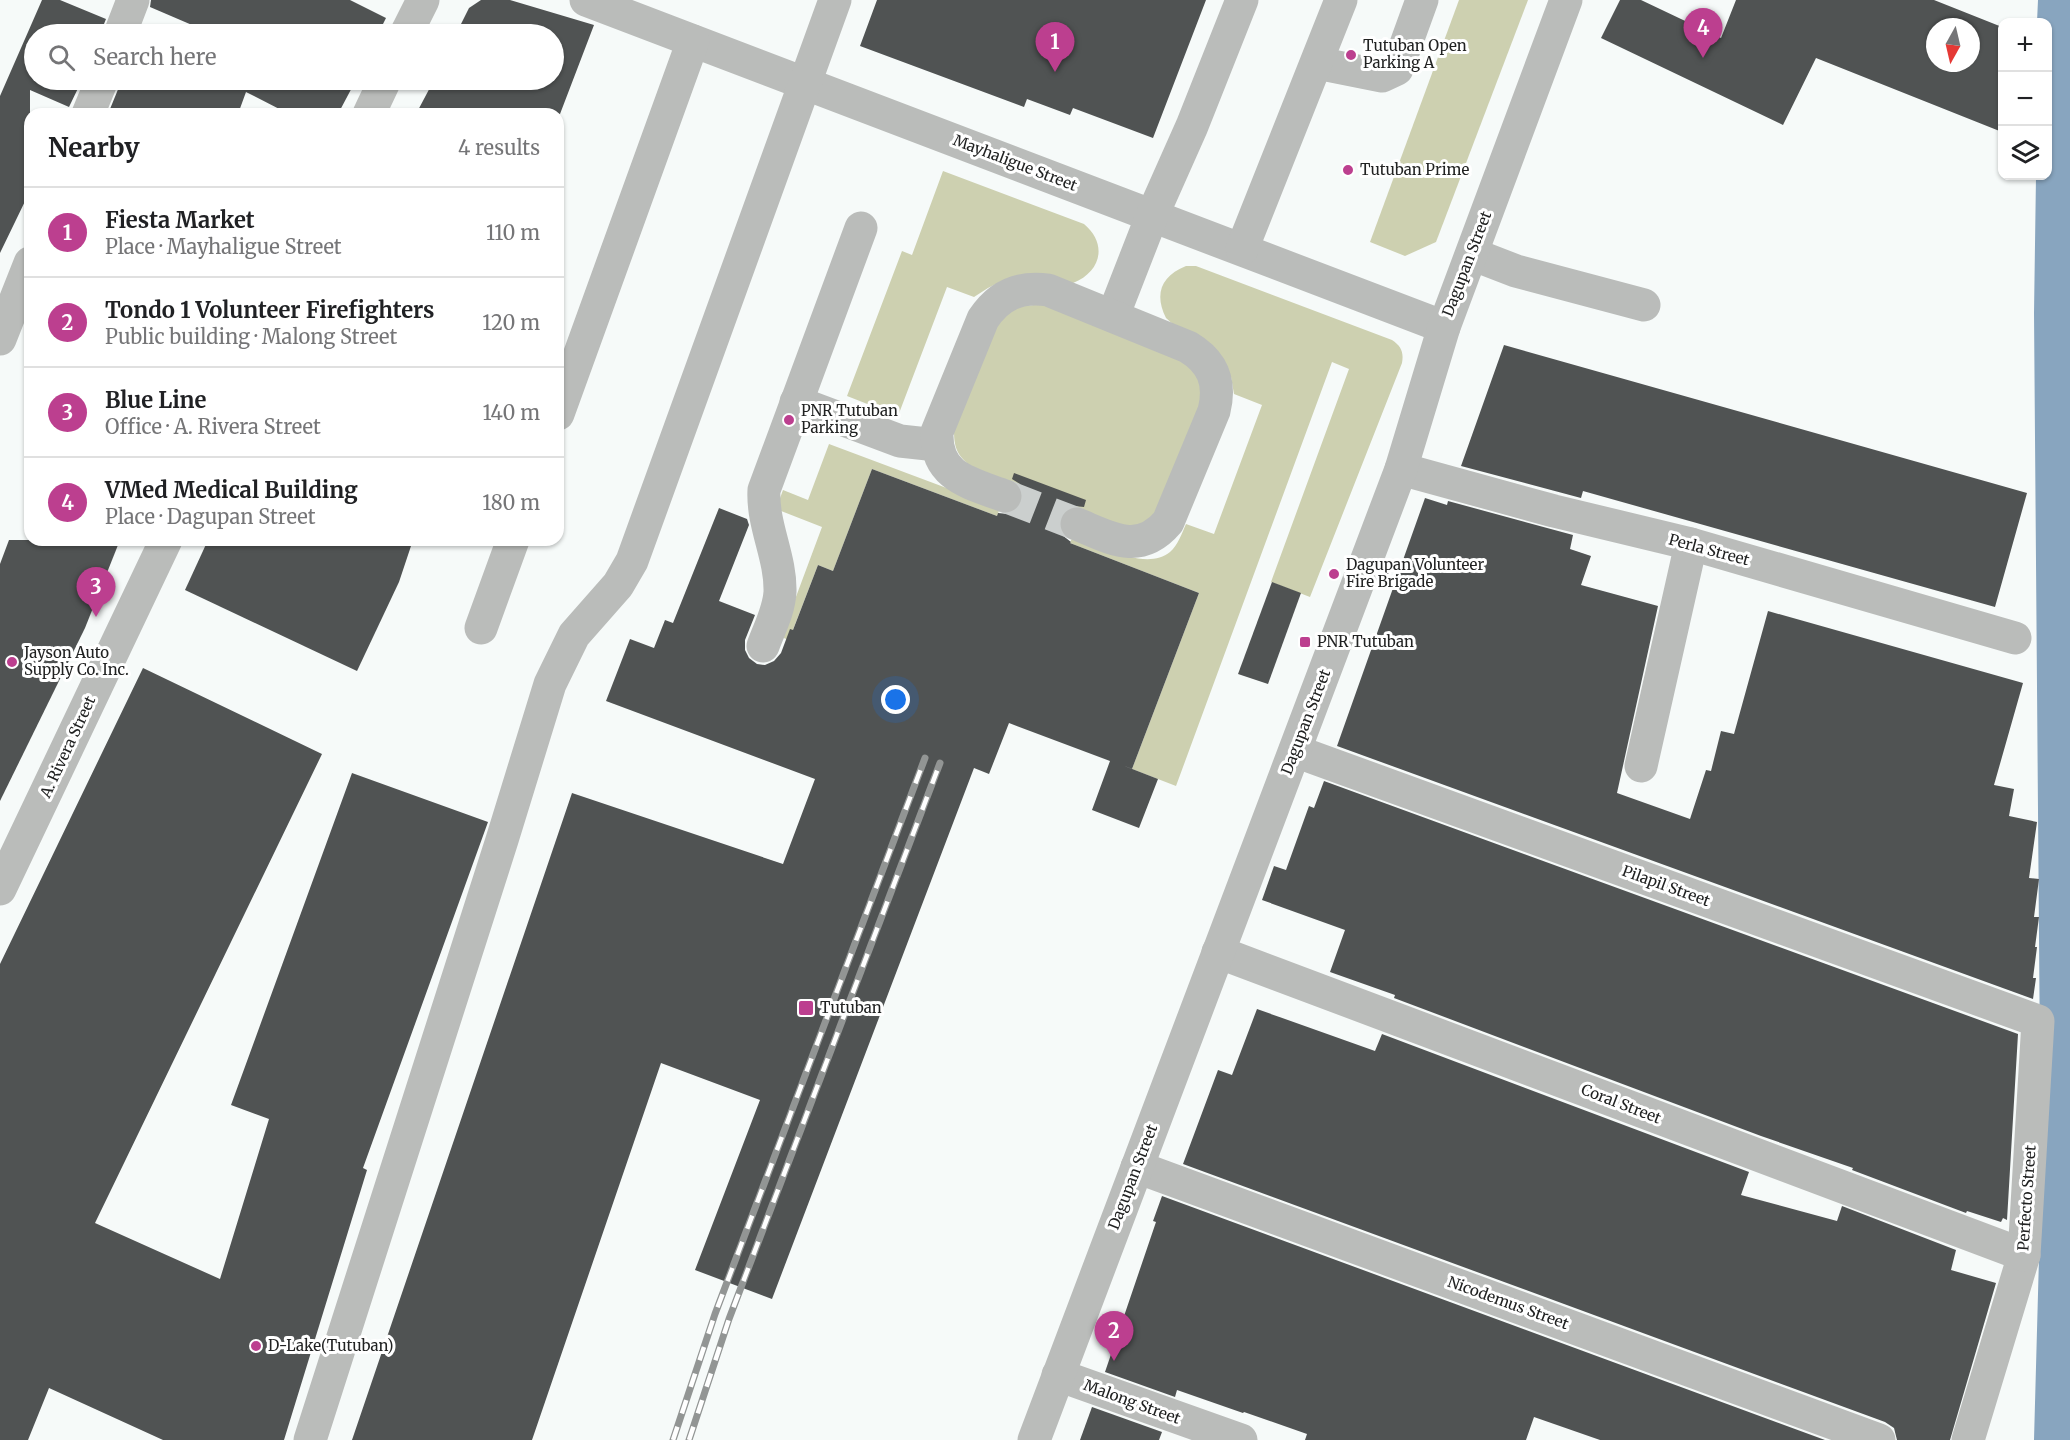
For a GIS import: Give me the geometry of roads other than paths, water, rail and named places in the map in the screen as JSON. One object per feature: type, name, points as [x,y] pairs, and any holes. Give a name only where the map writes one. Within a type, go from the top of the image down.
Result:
[{"type":"street","points":[[124,24],[133,0]]},
{"type":"street","points":[[411,24],[423,0]]},
{"type":"street","name":"Mayhaligue Street","points":[[586,0],[1444,327]]},
{"type":"street","points":[[310,1440],[499,852],[550,684],[574,635],[618,585],[632,561],[835,0]]},
{"type":"street","points":[[1113,316],[1242,0]]},
{"type":"street","points":[[1242,249],[1341,0]]},
{"type":"street","points":[[1317,63],[1382,76],[1396,69],[1422,0]]},
{"type":"street","name":"Dagupan Street","points":[[1034,1440],[1401,469],[1444,327],[1566,0]]},
{"type":"street","points":[[564,397],[693,41]]},
{"type":"street","points":[[90,108],[98,90]]},
{"type":"street","points":[[372,108],[380,90]]},
{"type":"street","points":[[763,646],[780,594],[779,576],[765,517],[764,490],[861,228]]},
{"type":"street","points":[[1472,254],[1516,272],[1644,305]]},
{"type":"street","points":[[0,339],[24,278]]},
{"type":"street","points":[[1005,496],[956,476],[940,458],[937,432],[982,319],[999,300],[1010,293],[1023,289],[1048,290],[1188,347],[1199,354],[1214,374],[1217,386],[1214,411],[1168,522],[1160,531],[1151,538],[1139,542],[1127,542],[1077,524]]},
{"type":"street","points":[[796,402],[900,441],[937,445]]},
{"type":"street","name":"Perla Street","points":[[1401,469],[1554,511],[1691,544],[2015,638]]},
{"type":"street","points":[[1641,766],[1691,544]]},
{"type":"street","name":"A. Rivera Street","points":[[0,889],[163,546]]},
{"type":"street","points":[[481,628],[511,546]]},
{"type":"street","name":"Pilapil Street","points":[[1295,751],[2038,1021]]},
{"type":"street","name":"Coral Street","points":[[1218,952],[2024,1255]]},
{"type":"street","name":"Perfecto Street","points":[[1968,1440],[2024,1255],[2038,1021]]},
{"type":"street","name":"Nicodemus Street","points":[[1137,1167],[1879,1440]]},
{"type":"street","name":"Malong Street","points":[[1058,1375],[1241,1440]]},
{"type":"water","points":[[2038,0],[2070,0],[2070,1440],[2034,1440],[2041,1184],[2034,313],[2036,180],[2052,180],[2052,18],[2037,18]]},
{"type":"tunnel","points":[[1005,496],[1077,524]]},
{"type":"railway","points":[[673,1440],[715,1314],[925,758]]},
{"type":"railway","points":[[689,1440],[729,1319],[940,763]]},
{"type":"place","name":"Tutuban Open Parking A","points":[[1351,55]]},
{"type":"place","name":"VMed Medical Building","points":[[1703,58]]},
{"type":"place","name":"Fiesta Market","points":[[1055,72]]},
{"type":"place","name":"Tutuban Prime","points":[[1348,170]]},
{"type":"place","name":"PNR Tutuban Parking","points":[[789,420]]},
{"type":"place","name":"Dagupan Volunteer Fire Brigade","points":[[1334,574]]},
{"type":"place","name":"Blue Line","points":[[96,617]]},
{"type":"place","name":"PNR Tutuban","points":[[1305,642]]},
{"type":"place","name":"Jayson Auto Supply Co. Inc.","points":[[12,662]]},
{"type":"place","name":"Tutuban","points":[[806,1008]]},
{"type":"place","name":"D-Lake(Tutuban)","points":[[256,1346]]},
{"type":"place","name":"Tondo 1 Volunteer Firefighters","points":[[1114,1361]]}]
